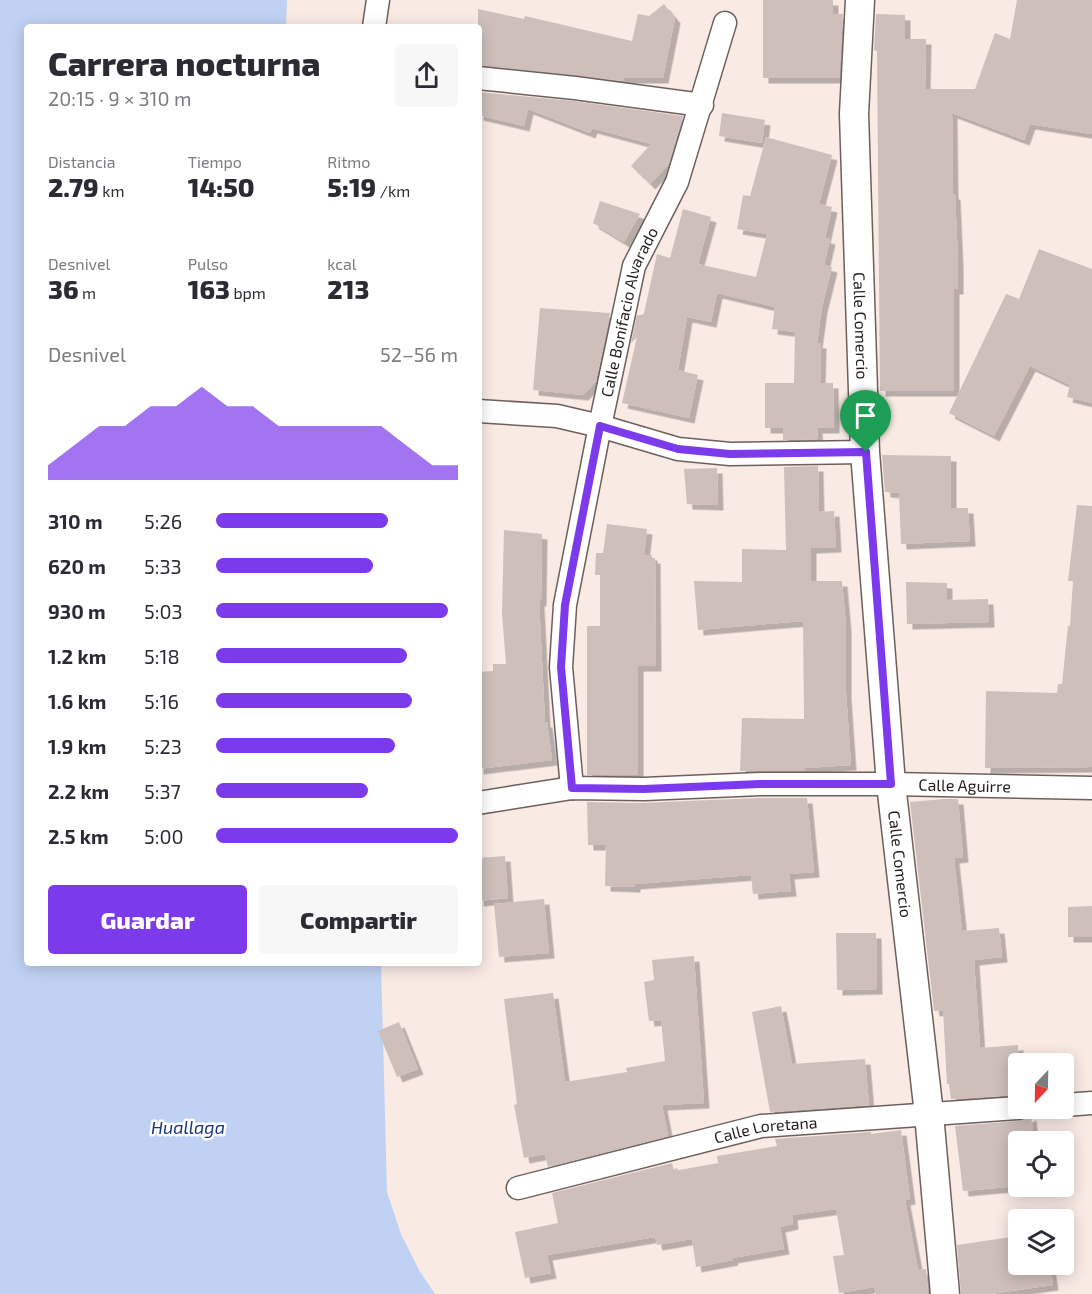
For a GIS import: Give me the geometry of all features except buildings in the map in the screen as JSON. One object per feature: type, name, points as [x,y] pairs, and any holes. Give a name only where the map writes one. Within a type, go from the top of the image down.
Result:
[{"type":"street","points":[[374,24],[378,0]]},
{"type":"street","name":"Calle Comercio","points":[[860,0],[854,114],[866,452],[891,784],[929,1114],[945,1294]]},
{"type":"street","name":"Calle Bonifacio Alvarado","points":[[572,788],[561,667],[564,615],[600,426],[634,266],[677,182],[725,23]]},
{"type":"street","points":[[482,78],[702,105]]},
{"type":"street","points":[[482,411],[557,416],[678,449],[730,454],[866,452]]},
{"type":"street","name":"Calle Aguirre","points":[[482,802],[572,788],[644,789],[760,784],[1092,788]]},
{"type":"street","points":[[1074,1104],[1092,1103]]},
{"type":"street","name":"Calle Loretana","points":[[518,1188],[761,1126],[1008,1109]]},
{"type":"water","name":"Huallaga","points":[[0,0],[287,0],[286,24],[24,24],[24,966],[381,966],[387,1192],[401,1234],[419,1270],[435,1294],[0,1294]]},
{"type":"route","points":[[600,426],[678,449],[730,454],[866,452],[891,784],[760,784],[644,789],[572,788],[561,667],[565,605],[600,426]]}]
